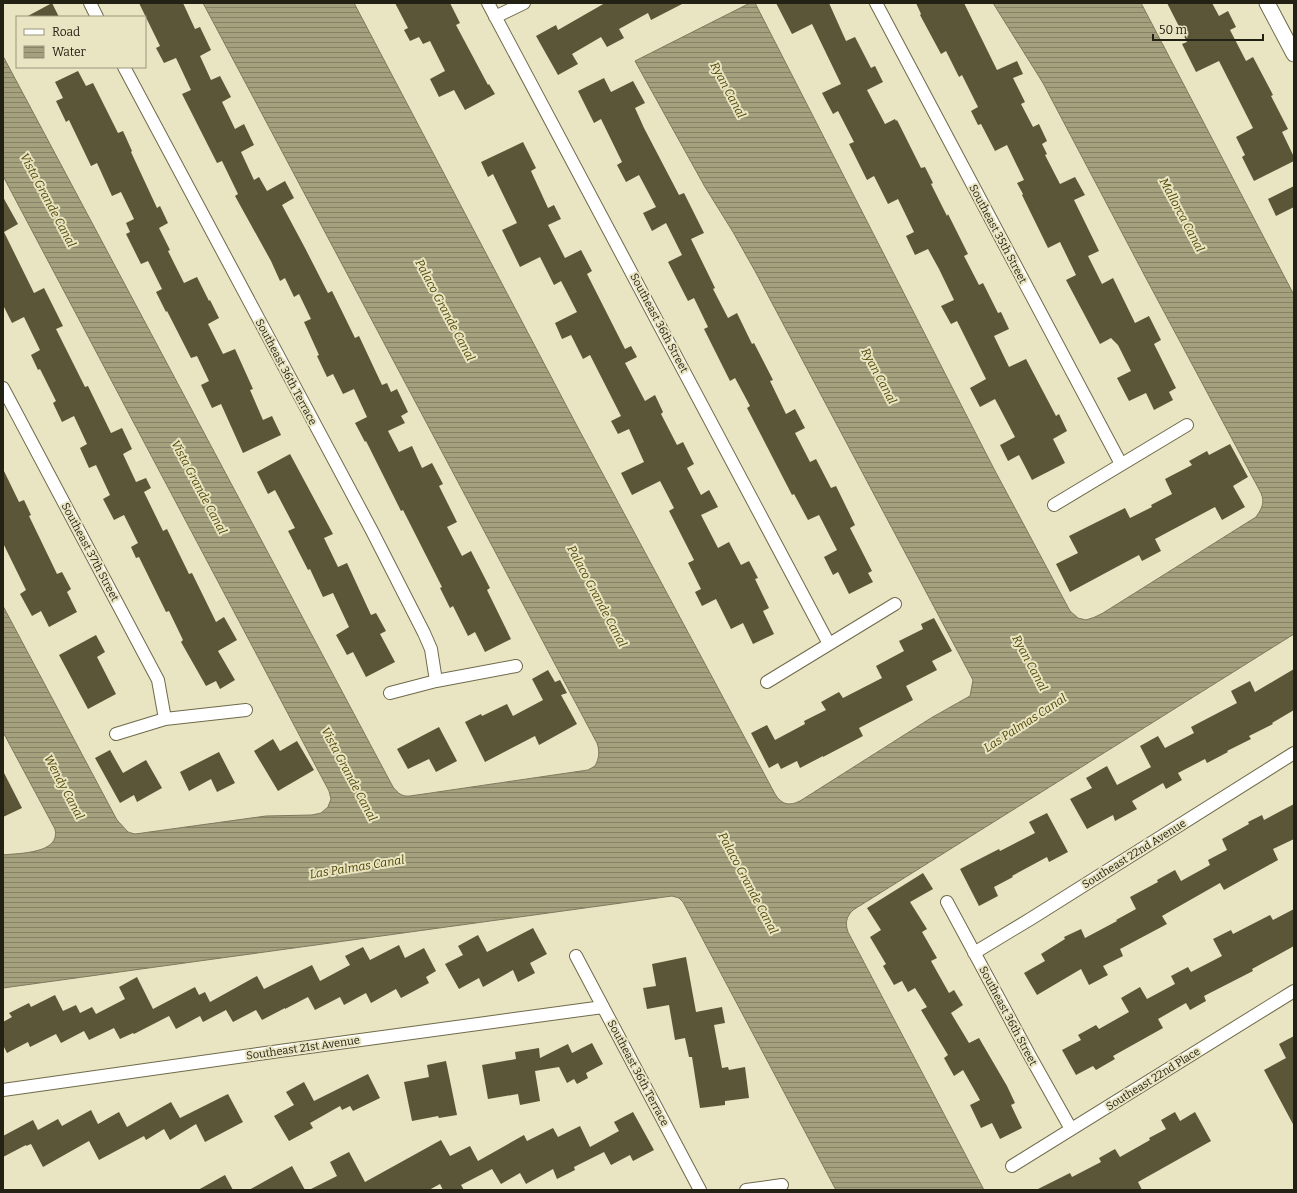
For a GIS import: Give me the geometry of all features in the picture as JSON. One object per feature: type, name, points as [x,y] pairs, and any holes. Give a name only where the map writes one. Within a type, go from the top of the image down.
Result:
[{"type":"street","points":[[90,3],[97,16]]},
{"type":"street","name":"Southeast 36th Street","points":[[488,3],[829,644]]},
{"type":"street","points":[[496,17],[524,3]]},
{"type":"street","name":"Southeast 35th Street","points":[[876,3],[1121,464]]},
{"type":"street","points":[[1267,3],[1294,54]]},
{"type":"street","name":"Southeast 36th Terrace","points":[[125,68],[372,531],[424,633],[431,649],[436,681]]},
{"type":"street","name":"Southeast 37th Street","points":[[3,388],[158,680],[166,719]]},
{"type":"street","points":[[1054,504],[1187,425]]},
{"type":"street","points":[[767,682],[895,604]]},
{"type":"street","points":[[390,693],[436,681],[516,666]]},
{"type":"street","points":[[116,734],[166,719],[246,710]]},
{"type":"street","name":"Southeast 22nd Avenue","points":[[974,953],[1294,753]]},
{"type":"street","name":"Southeast 36th Street","points":[[947,902],[1071,1129]]},
{"type":"street","name":"Southeast 36th Terrace","points":[[576,956],[700,1190]]},
{"type":"street","name":"Southeast 22nd Place","points":[[1012,1166],[1294,991]]},
{"type":"street","name":"Southeast 21st Avenue","points":[[3,1090],[603,1007]]},
{"type":"street","points":[[746,1190],[782,1185]]},
{"type":"water","points":[[203,3],[354,3],[577,426],[775,794],[786,804],[792,804],[800,801],[931,718],[970,696],[973,680],[755,271],[705,187],[635,61],[750,3],[755,3],[994,469],[1070,611],[1078,618],[1086,620],[1103,613],[1256,517],[1263,503],[1261,493],[1043,83],[993,3],[1141,3],[1294,295],[1294,634],[853,910],[849,915],[846,923],[848,932],[984,1190],[836,1190],[683,902],[679,898],[672,896],[3,988],[3,855],[37,851],[45,848],[52,843],[55,837],[55,829],[3,732],[3,606],[117,820],[128,832],[135,834],[266,816],[312,815],[321,813],[328,807],[331,799],[329,791],[3,176],[3,56],[393,787],[400,794],[410,796],[588,770],[595,766],[598,758],[599,749],[597,743]]},
{"type":"building","points":[[52,3],[58,16],[28,16]]},
{"type":"building","points":[[139,3],[183,3],[195,29],[200,27],[211,50],[200,56],[211,80],[220,76],[231,97],[222,102],[235,129],[244,124],[254,145],[241,152],[254,180],[259,177],[267,191],[285,181],[294,198],[282,205],[328,293],[332,291],[355,338],[359,336],[382,385],[387,383],[391,392],[397,389],[408,412],[401,416],[405,423],[388,431],[399,452],[412,446],[422,468],[432,463],[443,484],[439,486],[457,522],[447,527],[462,556],[471,551],[490,588],[487,590],[511,639],[485,652],[475,632],[468,636],[453,606],[450,608],[440,588],[442,587],[403,510],[401,511],[366,441],[365,442],[355,423],[367,417],[354,389],[343,394],[333,374],[327,377],[304,322],[311,319],[299,294],[294,297],[285,278],[280,281],[271,261],[235,196],[238,194],[222,161],[217,163],[182,94],[191,90],[176,58],[164,63],[156,48],[160,46]]},
{"type":"building","points":[[395,3],[450,3],[460,23],[456,25],[488,85],[489,84],[495,94],[465,110],[454,90],[439,97],[430,79],[445,71],[430,41],[423,44],[419,37],[410,41],[404,30],[408,28]]},
{"type":"building","points":[[605,3],[684,3],[651,20],[648,13],[619,29],[624,38],[607,47],[601,37],[572,54],[578,64],[558,75],[536,36],[556,25],[558,30]]},
{"type":"building","points":[[776,3],[829,3],[846,41],[855,37],[871,68],[875,66],[883,82],[867,90],[885,124],[895,119],[896,121],[897,120],[921,168],[925,167],[933,183],[931,184],[968,254],[964,256],[979,285],[983,283],[998,313],[1001,312],[1009,329],[994,336],[1009,367],[1026,359],[1056,416],[1059,414],[1067,431],[1053,439],[1065,463],[1032,480],[1019,455],[1008,461],[1000,445],[1015,437],[995,399],[980,407],[970,388],[986,379],[957,321],[951,324],[941,306],[954,300],[939,269],[928,249],[915,255],[906,236],[914,232],[898,199],[888,204],[874,176],[867,180],[849,144],[854,142],[838,111],[833,114],[822,93],[841,84],[812,24],[792,34]]},
{"type":"building","points":[[916,3],[964,3],[997,70],[1017,61],[1023,74],[1013,78],[1025,102],[1021,104],[1033,127],[1039,124],[1047,141],[1042,144],[1047,154],[1045,155],[1060,184],[1075,177],[1085,195],[1074,200],[1099,251],[1088,256],[1102,284],[1113,278],[1135,323],[1149,316],[1161,340],[1154,344],[1176,388],[1169,392],[1173,400],[1154,410],[1146,393],[1129,401],[1117,378],[1131,371],[1118,345],[1111,338],[1100,344],[1066,280],[1076,275],[1060,242],[1048,248],[1017,183],[1024,180],[1007,145],[995,151],[981,124],[978,125],[971,111],[978,107],[962,75],[959,77],[946,51],[941,54],[920,15],[921,14]]},
{"type":"building","points":[[1167,3],[1212,3],[1219,16],[1228,11],[1236,27],[1230,30],[1246,61],[1253,57],[1273,95],[1271,96],[1288,129],[1282,132],[1294,157],[1294,161],[1254,181],[1242,157],[1245,155],[1236,137],[1253,128],[1219,61],[1196,72],[1182,44],[1187,42]]},
{"type":"building","points":[[78,71],[86,86],[93,83],[118,133],[123,131],[157,208],[160,206],[168,223],[159,228],[170,250],[168,251],[184,283],[197,277],[209,301],[210,300],[219,318],[208,324],[223,354],[235,349],[253,389],[250,390],[263,420],[272,416],[281,435],[243,453],[221,404],[212,408],[201,385],[209,381],[197,356],[191,358],[156,292],[162,289],[148,261],[141,264],[126,234],[130,232],[126,223],[134,219],[121,192],[112,196],[97,163],[91,166],[69,120],[66,122],[56,101],[63,98],[55,82]]},
{"type":"building","points":[[604,78],[611,92],[633,81],[645,103],[635,108],[679,195],[684,193],[704,233],[691,239],[715,288],[713,289],[728,318],[737,313],[752,344],[754,343],[773,380],[770,381],[786,414],[795,409],[805,428],[795,433],[810,462],[816,459],[831,488],[836,486],[855,525],[850,528],[872,571],[868,573],[873,582],[849,594],[838,572],[833,575],[824,557],[837,550],[819,515],[808,520],[794,494],[792,495],[747,408],[750,406],[735,378],[730,381],[704,329],[708,327],[694,298],[688,301],[668,262],[682,255],[666,223],[652,231],[643,213],[656,207],[639,175],[626,182],[617,165],[622,162],[601,119],[594,123],[578,91]]},
{"type":"building","points":[[523,142],[536,168],[531,171],[548,208],[554,205],[561,219],[548,225],[565,258],[581,250],[592,271],[587,274],[625,349],[631,346],[637,357],[625,363],[645,401],[655,395],[663,412],[661,414],[677,445],[683,442],[694,464],[687,468],[701,495],[709,490],[718,507],[701,515],[718,548],[729,542],[741,565],[749,561],[758,578],[755,579],[769,608],[763,611],[774,634],[753,644],[743,623],[731,629],[716,599],[702,606],[695,592],[701,589],[688,563],[694,560],[669,511],[674,508],[660,481],[632,495],[621,473],[644,462],[629,429],[618,434],[611,421],[621,416],[590,355],[583,359],[571,335],[562,339],[555,323],[577,312],[561,281],[554,285],[540,257],[520,267],[502,230],[517,223],[493,174],[488,177],[481,162]]},
{"type":"building","points":[[1294,186],[1294,207],[1276,216],[1268,199]]},
{"type":"building","points":[[3,197],[18,224],[4,232],[34,293],[44,288],[63,326],[56,329],[85,387],[88,386],[111,433],[122,428],[132,449],[123,454],[136,482],[146,478],[151,488],[144,492],[163,531],[167,529],[189,574],[192,573],[216,622],[224,617],[237,640],[218,651],[235,680],[220,689],[216,681],[206,686],[181,642],[183,640],[169,611],[166,612],[139,557],[136,558],[131,547],[138,543],[124,515],[114,520],[103,499],[110,495],[96,465],[89,468],[80,448],[87,444],[74,416],[62,422],[53,403],[56,401],[40,369],[38,370],[31,355],[40,350],[24,317],[12,323],[3,305]]},
{"type":"building","points":[[1230,444],[1248,477],[1233,486],[1245,507],[1222,520],[1215,507],[1155,539],[1161,551],[1142,561],[1139,555],[1070,592],[1056,564],[1078,553],[1069,536],[1125,508],[1130,518],[1152,507],[1151,505],[1172,494],[1165,479],[1192,465],[1189,461],[1207,451],[1209,455]]},
{"type":"building","points":[[290,454],[333,534],[324,538],[338,567],[347,563],[371,615],[376,613],[386,631],[380,634],[395,662],[366,677],[353,652],[347,655],[336,635],[349,627],[333,593],[323,597],[310,569],[308,570],[288,531],[295,528],[275,490],[268,494],[257,472]]},
{"type":"building","points":[[3,469],[19,502],[24,500],[31,515],[29,516],[57,574],[62,572],[71,589],[67,592],[77,612],[49,627],[41,611],[32,616],[20,594],[26,590],[3,543]]},
{"type":"building","points":[[934,618],[952,651],[932,661],[937,670],[906,686],[913,700],[859,728],[863,736],[800,768],[797,761],[781,769],[778,763],[769,768],[751,733],[767,725],[775,740],[805,724],[804,721],[826,710],[821,702],[839,692],[843,698],[882,678],[876,666],[904,651],[899,641],[923,629],[921,624]]},
{"type":"building","points":[[96,635],[105,652],[97,657],[116,694],[88,709],[59,655]]},
{"type":"building","points":[[1294,669],[1294,710],[1272,723],[1273,724],[1249,736],[1251,739],[1227,751],[1228,752],[1207,763],[1205,759],[1178,773],[1182,780],[1166,789],[1163,783],[1132,801],[1137,809],[1115,821],[1113,815],[1087,829],[1070,799],[1092,788],[1086,778],[1107,766],[1117,785],[1151,767],[1140,746],[1158,736],[1165,748],[1194,733],[1191,727],[1237,703],[1231,691],[1250,681],[1255,692]]},
{"type":"building","points":[[548,670],[555,682],[560,680],[567,693],[561,695],[577,724],[539,745],[535,736],[485,762],[465,722],[507,704],[513,716],[543,700],[532,679]]},
{"type":"building","points":[[439,727],[457,761],[436,772],[429,759],[408,769],[397,749]]},
{"type":"building","points":[[273,739],[280,751],[297,741],[314,770],[278,791],[254,751]]},
{"type":"building","points":[[110,750],[123,773],[146,760],[162,788],[137,802],[134,795],[120,803],[95,758]]},
{"type":"building","points":[[219,752],[235,783],[217,792],[211,779],[189,791],[180,772]]},
{"type":"building","points":[[3,771],[22,808],[3,817]]},
{"type":"building","points":[[1294,804],[1294,839],[1273,849],[1278,860],[1224,890],[1220,883],[1162,916],[1167,924],[1120,949],[1123,956],[1103,966],[1108,975],[1089,985],[1081,969],[1037,995],[1024,973],[1045,961],[1041,954],[1065,939],[1064,937],[1081,929],[1085,938],[1117,921],[1116,920],[1136,909],[1130,897],[1158,882],[1157,880],[1175,870],[1181,881],[1210,865],[1208,860],[1227,850],[1222,839],[1249,824],[1248,822],[1262,815],[1264,820]]},
{"type":"building","points":[[1047,813],[1068,852],[1049,862],[1047,857],[1012,876],[1013,877],[994,887],[998,896],[979,906],[960,869],[1035,833],[1029,822]]},
{"type":"building","points":[[923,873],[933,889],[910,902],[927,929],[922,932],[937,958],[931,961],[949,993],[954,990],[963,1005],[951,1013],[969,1043],[979,1038],[1007,1086],[1015,1103],[1011,1105],[1022,1128],[1000,1139],[992,1123],[981,1128],[970,1105],[980,1100],[963,1070],[954,1076],[944,1058],[948,1055],[921,1010],[927,1007],[915,988],[908,992],[902,981],[894,985],[883,966],[886,964],[870,937],[881,930],[867,908]]},
{"type":"building","points":[[1294,909],[1294,946],[1252,969],[1253,971],[1204,996],[1206,1001],[1190,1010],[1186,1003],[1158,1019],[1163,1028],[1113,1056],[1115,1059],[1096,1070],[1093,1066],[1076,1075],[1062,1050],[1081,1040],[1078,1035],[1096,1025],[1099,1029],[1129,1012],[1121,998],[1140,987],[1147,999],[1175,984],[1171,976],[1188,967],[1191,972],[1222,956],[1213,939],[1231,930],[1233,934],[1270,915],[1273,920]]},
{"type":"building","points":[[533,928],[547,954],[530,963],[535,973],[518,982],[513,970],[483,987],[479,978],[459,989],[445,964],[463,955],[458,946],[478,935],[487,952]]},
{"type":"building","points":[[399,945],[405,958],[424,948],[436,971],[426,977],[429,983],[401,998],[396,989],[371,1003],[366,993],[344,1005],[340,997],[315,1010],[308,997],[262,1020],[256,1010],[233,1022],[226,1010],[203,1022],[200,1016],[176,1029],[169,1016],[134,1034],[133,1033],[120,1039],[114,1028],[89,1040],[84,1031],[61,1043],[56,1034],[30,1047],[28,1042],[7,1053],[3,1045],[3,1022],[12,1017],[9,1013],[29,1003],[31,1007],[55,995],[63,1011],[76,1005],[80,1013],[92,1007],[96,1014],[125,999],[119,987],[137,977],[153,1009],[195,987],[199,995],[205,992],[210,1002],[257,976],[264,989],[312,965],[320,981],[350,965],[345,956],[363,947],[370,960]]},
{"type":"building","points":[[686,957],[696,1012],[722,1007],[725,1023],[714,1025],[722,1068],[728,1067],[729,1070],[745,1067],[749,1098],[725,1101],[725,1105],[700,1108],[692,1057],[689,1057],[685,1038],[675,1040],[669,1005],[647,1009],[643,988],[656,986],[652,964]]},
{"type":"building","points":[[1294,1036],[1294,1126],[1264,1070],[1286,1058],[1279,1044]]},
{"type":"building","points":[[592,1043],[603,1064],[586,1073],[588,1078],[577,1084],[574,1079],[567,1083],[559,1067],[535,1071],[540,1101],[520,1105],[518,1094],[488,1099],[482,1065],[516,1059],[515,1052],[539,1048],[540,1058],[568,1044],[572,1053]]},
{"type":"building","points":[[446,1061],[457,1115],[439,1118],[438,1116],[412,1121],[404,1082],[429,1077],[427,1065]]},
{"type":"building","points":[[368,1074],[380,1098],[353,1111],[350,1106],[342,1110],[340,1106],[310,1123],[313,1128],[289,1141],[274,1116],[294,1105],[286,1092],[304,1082],[314,1101]]},
{"type":"building","points":[[228,1094],[243,1122],[205,1142],[196,1124],[170,1140],[164,1129],[146,1140],[144,1136],[99,1160],[89,1141],[43,1167],[31,1144],[3,1157],[3,1136],[33,1120],[38,1130],[58,1119],[62,1126],[91,1110],[98,1124],[119,1112],[127,1127],[171,1102],[180,1118]]},
{"type":"building","points":[[633,1112],[654,1150],[633,1161],[630,1155],[611,1165],[604,1152],[574,1167],[575,1170],[557,1179],[553,1169],[526,1184],[520,1173],[501,1184],[492,1169],[461,1185],[464,1190],[443,1190],[440,1184],[429,1190],[309,1190],[337,1176],[330,1162],[349,1152],[365,1182],[441,1140],[450,1156],[470,1146],[478,1161],[524,1135],[527,1141],[553,1128],[558,1137],[580,1126],[590,1147],[619,1131],[614,1122]]},
{"type":"building","points":[[1175,1112],[1180,1121],[1195,1112],[1211,1141],[1138,1182],[1142,1190],[1036,1190],[1070,1173],[1072,1177],[1101,1162],[1099,1158],[1115,1149],[1120,1157],[1166,1129],[1161,1120]]},
{"type":"building","points":[[292,1166],[305,1190],[249,1190]]},
{"type":"building","points":[[225,1175],[233,1190],[198,1190]]},
{"type":"water label","name":"Ryan Canal","points":[[728,90]]},
{"type":"water label","name":"Vista Grande Canal","points":[[48,200]]},
{"type":"water label","name":"Mallorca Canal","points":[[1182,215]]},
{"type":"water label","name":"Palaco Grande Canal","points":[[445,310]]},
{"type":"water label","name":"Ryan Canal","points":[[879,376]]},
{"type":"water label","name":"Vista Grande Canal","points":[[199,487]]},
{"type":"water label","name":"Palaco Grande Canal","points":[[597,596]]},
{"type":"water label","name":"Ryan Canal","points":[[1030,663]]},
{"type":"water label","name":"Las Palmas Canal","points":[[1025,723]]},
{"type":"water label","name":"Vista Grande Canal","points":[[349,774]]},
{"type":"water label","name":"Wendy Canal","points":[[64,787]]},
{"type":"water label","name":"Las Palmas Canal","points":[[357,867]]},
{"type":"water label","name":"Palaco Grande Canal","points":[[748,883]]}]
